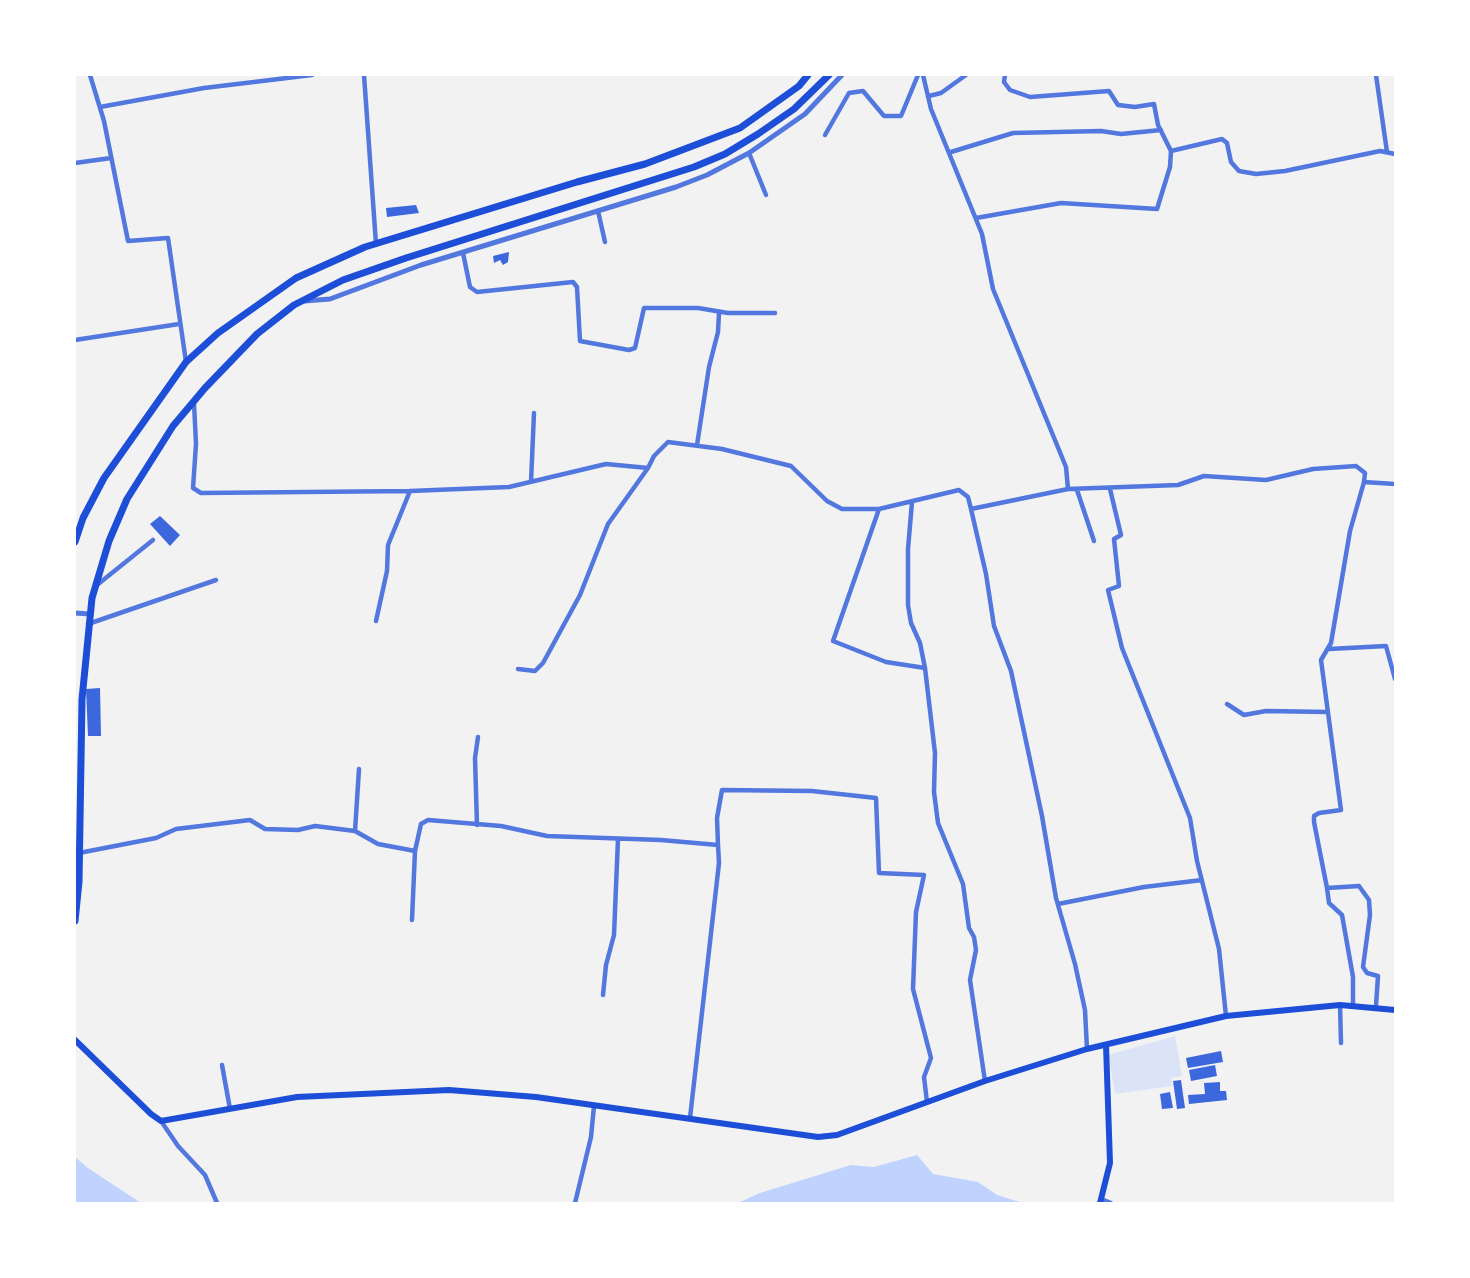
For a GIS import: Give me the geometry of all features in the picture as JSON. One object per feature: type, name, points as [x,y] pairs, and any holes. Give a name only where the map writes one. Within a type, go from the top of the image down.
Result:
[{"type":"highway","points":[[75,542],[83,518],[104,478],[186,362],[218,333],[296,278],[376,244],[577,182],[645,164],[740,128],[799,86],[808,75]]},
{"type":"highway","points":[[75,921],[82,710],[88,624],[95,586],[109,541],[127,498],[173,426],[195,400],[257,334],[301,301],[343,280],[406,258],[694,167],[725,154],[794,109],[829,75]]},
{"type":"main road","points":[[75,1040],[161,1121],[297,1098],[449,1090],[536,1097],[829,1136],[985,1081],[1087,1049],[1226,1016],[1340,1005],[1376,1006],[1395,1010]]},
{"type":"main road","points":[[1101,1201],[1110,1163],[1106,1045]]},
{"type":"street","points":[[90,75],[100,107],[128,241],[168,238],[186,362]]},
{"type":"street","points":[[100,107],[194,90],[312,75]]},
{"type":"street","points":[[364,75],[376,244]]},
{"type":"street","points":[[301,301],[330,299],[421,265],[676,187],[749,153],[805,114],[842,75]]},
{"type":"street","points":[[825,135],[849,93],[863,91],[884,116],[901,116],[918,75]]},
{"type":"street","points":[[923,75],[931,109],[951,152],[976,218],[993,289],[1066,467],[1068,489]]},
{"type":"street","points":[[929,96],[941,93],[953,82],[966,75]]},
{"type":"street","points":[[976,218],[1061,203],[1157,209],[1170,167],[1171,151],[1161,130],[1154,104],[1135,107],[1118,105],[1109,91],[1030,97],[1010,90],[1004,82],[1005,75]]},
{"type":"street","points":[[1376,75],[1387,152]]},
{"type":"street","points":[[951,152],[1013,133],[1101,131],[1121,134],[1161,130]]},
{"type":"street","points":[[1171,151],[1222,139],[1227,142],[1231,162],[1239,171],[1256,174],[1285,171],[1355,154],[1387,152],[1395,154]]},
{"type":"street","points":[[749,153],[766,195]]},
{"type":"street","points":[[75,163],[111,158]]},
{"type":"street","points":[[598,211],[605,242]]},
{"type":"street","points":[[463,253],[470,287],[477,292],[573,282],[577,287],[580,341],[629,350],[635,348],[644,308],[698,308],[718,313],[775,313]]},
{"type":"street","points":[[697,445],[709,367],[718,332],[718,313]]},
{"type":"street","points":[[75,340],[179,324]]},
{"type":"street","points":[[195,400],[193,412],[196,444],[193,481],[196,492],[410,491],[509,487],[606,464],[648,468]]},
{"type":"street","points":[[531,482],[534,413]]},
{"type":"street","points":[[518,669],[535,671],[543,663],[580,595],[608,525],[654,456],[668,442],[697,445],[791,466],[827,501],[842,509],[879,509],[959,490],[968,496],[986,574],[994,626],[1011,671],[1058,904],[1080,987],[1087,1049]]},
{"type":"street","points":[[971,509],[1068,489],[1178,485],[1204,476],[1266,480],[1313,469],[1356,466],[1365,473],[1350,531],[1329,649],[1320,665],[1341,810],[1314,816],[1329,903],[1342,915],[1353,976],[1353,1005]]},
{"type":"street","points":[[1364,482],[1395,484]]},
{"type":"street","points":[[1110,489],[1121,535],[1114,539],[1119,586],[1108,590],[1122,648],[1188,812],[1219,949],[1226,1016]]},
{"type":"street","points":[[1077,490],[1094,541]]},
{"type":"street","points":[[376,621],[387,571],[388,545],[410,491]]},
{"type":"street","points":[[912,502],[908,549],[908,605],[925,668],[935,753],[934,792],[938,823],[963,884],[969,928],[976,950],[970,980],[985,1081]]},
{"type":"street","points":[[879,509],[833,641],[886,662],[925,668]]},
{"type":"street","points":[[95,586],[153,540]]},
{"type":"street","points":[[88,624],[216,580]]},
{"type":"street","points":[[75,613],[90,614]]},
{"type":"street","points":[[1329,649],[1386,646],[1395,679]]},
{"type":"street","points":[[1227,704],[1244,715],[1266,711],[1328,712]]},
{"type":"street","points":[[477,825],[478,737]]},
{"type":"street","points":[[355,831],[359,769]]},
{"type":"street","points":[[690,1118],[717,874],[717,818],[722,790],[812,791],[876,798],[879,873],[924,875],[916,912],[913,990],[932,1058],[924,1077],[927,1102]]},
{"type":"street","points":[[79,853],[156,838],[176,829],[250,820],[265,829],[298,830],[315,826],[355,831],[378,844],[415,850]]},
{"type":"street","points":[[412,920],[415,850],[424,820],[501,826],[548,836],[661,840],[718,845]]},
{"type":"street","points":[[603,995],[606,965],[614,935],[618,839]]},
{"type":"street","points":[[1058,904],[1144,887],[1202,880]]},
{"type":"street","points":[[1327,888],[1359,886],[1369,900],[1370,915],[1363,968],[1367,973],[1378,976],[1376,1006]]},
{"type":"street","points":[[1340,1005],[1341,1043]]},
{"type":"street","points":[[222,1065],[230,1109]]},
{"type":"street","points":[[575,1203],[591,1137],[594,1106]]},
{"type":"street","points":[[161,1121],[178,1146],[205,1175],[217,1203]]},
{"type":"street","points":[[1101,1201],[1111,1203]]},
{"type":"shaded area","points":[[1175,1036],[1182,1076],[1171,1078],[1172,1086],[1115,1094],[1108,1055]]},
{"type":"water","points":[[917,1155],[933,1174],[978,1182],[997,1195],[1023,1203],[738,1203],[760,1193],[851,1165],[874,1167]]},
{"type":"water","points":[[75,1157],[88,1168],[141,1203],[75,1203]]},
{"type":"building","points":[[416,205],[419,213],[387,217],[386,208]]},
{"type":"building","points":[[509,252],[508,262],[503,265],[500,260],[494,263],[493,256]]},
{"type":"building","points":[[160,516],[180,535],[170,546],[150,524]]},
{"type":"building","points":[[100,688],[101,736],[88,736],[86,689]]},
{"type":"building","points":[[1221,1051],[1223,1062],[1188,1068],[1186,1058]]},
{"type":"building","points":[[1215,1065],[1217,1076],[1191,1081],[1189,1070]]},
{"type":"building","points":[[1181,1080],[1185,1108],[1177,1109],[1173,1081]]},
{"type":"building","points":[[1220,1082],[1220,1091],[1226,1091],[1227,1100],[1189,1104],[1188,1095],[1205,1094],[1204,1083]]},
{"type":"building","points":[[1170,1092],[1173,1108],[1162,1109],[1160,1094]]}]
